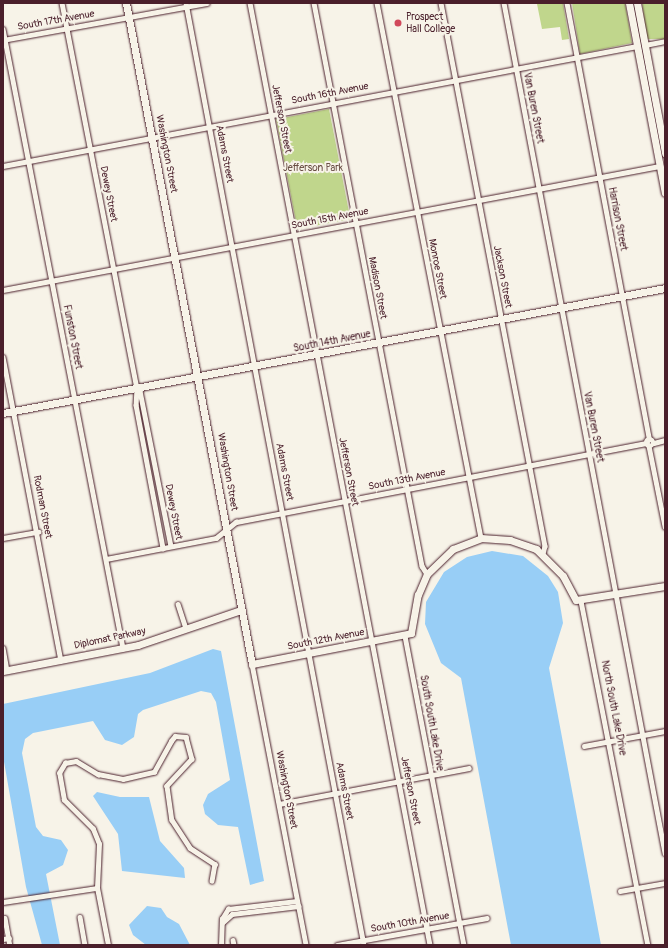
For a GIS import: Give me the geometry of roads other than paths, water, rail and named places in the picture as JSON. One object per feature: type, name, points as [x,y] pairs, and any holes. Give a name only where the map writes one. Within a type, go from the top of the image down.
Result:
[{"type":"street","name":"Dewey Street","points":[[62,3],[136,388],[136,405],[163,548]]},
{"type":"street","name":"Washington Street","points":[[126,3],[199,377],[241,610],[306,945]]},
{"type":"street","name":"South 17th Avenue","points":[[4,40],[186,5],[207,3]]},
{"type":"street","name":"Jefferson Street","points":[[250,3],[370,642],[399,782],[430,945]]},
{"type":"street","name":"Madison Street","points":[[314,3],[355,224],[422,566],[427,574]]},
{"type":"street","name":"Monroe Street","points":[[377,3],[481,538]]},
{"type":"street","name":"Jackson Street","points":[[442,3],[544,546],[543,554]]},
{"type":"street","name":"Van Buren Street","points":[[504,3],[665,853]]},
{"type":"street","name":"Harrison Street","points":[[567,3],[665,526]]},
{"type":"street","points":[[629,3],[655,142],[665,173]]},
{"type":"street","points":[[637,3],[665,153]]},
{"type":"street","name":"Adams Street","points":[[186,5],[364,943]]},
{"type":"street","name":"Funston Street","points":[[3,29],[123,648]]},
{"type":"street","points":[[645,45],[665,41]]},
{"type":"street","name":"South 16th Avenue","points":[[3,166],[152,136],[637,46]]},
{"type":"street","points":[[637,46],[647,55]]},
{"type":"street","points":[[662,164],[665,193]]},
{"type":"street","name":"South 15th Avenue","points":[[3,290],[355,224],[662,164]]},
{"type":"street","name":"South 14th Avenue","points":[[3,413],[255,367],[665,288]]},
{"type":"street","name":"Rodman Street","points":[[3,357],[38,532],[61,660]]},
{"type":"street","name":"Dewey Street","points":[[136,388],[140,391],[171,546]]},
{"type":"street","name":"South 13th Avenue","points":[[106,559],[216,538],[236,522],[344,500],[665,440]]},
{"type":"street","points":[[3,538],[38,532]]},
{"type":"street","points":[[405,636],[415,627],[418,595],[427,574],[453,549],[481,538]]},
{"type":"street","name":"North South Lake Drive","points":[[481,538],[520,542],[543,554],[563,576],[576,600],[581,601],[648,945]]},
{"type":"street","points":[[581,601],[665,586]]},
{"type":"street","points":[[178,604],[186,628]]},
{"type":"street","name":"Diplomat Parkway","points":[[5,671],[123,648],[241,610]]},
{"type":"street","name":"South 12th Avenue","points":[[252,664],[405,636]]},
{"type":"street","name":"South South Lake Drive","points":[[405,636],[430,776],[464,945]]},
{"type":"street","points":[[3,648],[5,671]]},
{"type":"street","points":[[584,746],[665,731]]},
{"type":"street","points":[[108,945],[97,888],[99,844],[93,828],[64,800],[61,768],[76,761],[98,774],[123,779],[154,772],[171,741],[180,735],[186,737],[191,745],[192,759],[167,786],[172,820],[190,848],[215,864],[212,881]]},
{"type":"street","points":[[279,804],[469,768]]},
{"type":"street","points":[[620,891],[665,883]]},
{"type":"street","points":[[3,902],[53,893],[97,888]]},
{"type":"street","points":[[221,945],[223,913],[230,908],[298,904]]},
{"type":"street","points":[[80,917],[86,945]]},
{"type":"street","points":[[5,918],[10,945]]},
{"type":"street","name":"South 10th Avenue","points":[[337,945],[364,943],[487,918]]},
{"type":"street","points":[[3,939],[9,938]]},
{"type":"water","points":[[492,551],[523,556],[548,576],[558,592],[563,623],[549,668],[601,945],[511,945],[461,678],[441,663],[425,624],[426,602],[444,572],[467,557]]},
{"type":"water","points":[[213,649],[221,651],[264,881],[250,885],[238,827],[218,825],[205,814],[203,805],[208,794],[230,780],[216,702],[211,693],[201,691],[143,710],[138,714],[134,737],[122,745],[105,740],[93,721],[33,733],[25,739],[22,753],[36,827],[43,836],[61,840],[68,850],[63,865],[46,874],[60,945],[42,945],[26,887],[3,756],[3,704],[150,673]]},
{"type":"water","points":[[97,792],[120,797],[149,797],[160,841],[184,868],[185,878],[122,871],[118,834],[93,796]]},
{"type":"water","points":[[147,906],[161,908],[167,917],[179,924],[190,945],[146,945],[133,935],[129,925]]},
{"type":"place","name":"Prospect Hall College","points":[[398,23]]},
{"type":"park label","name":"Jefferson Park","points":[[313,169]]}]
